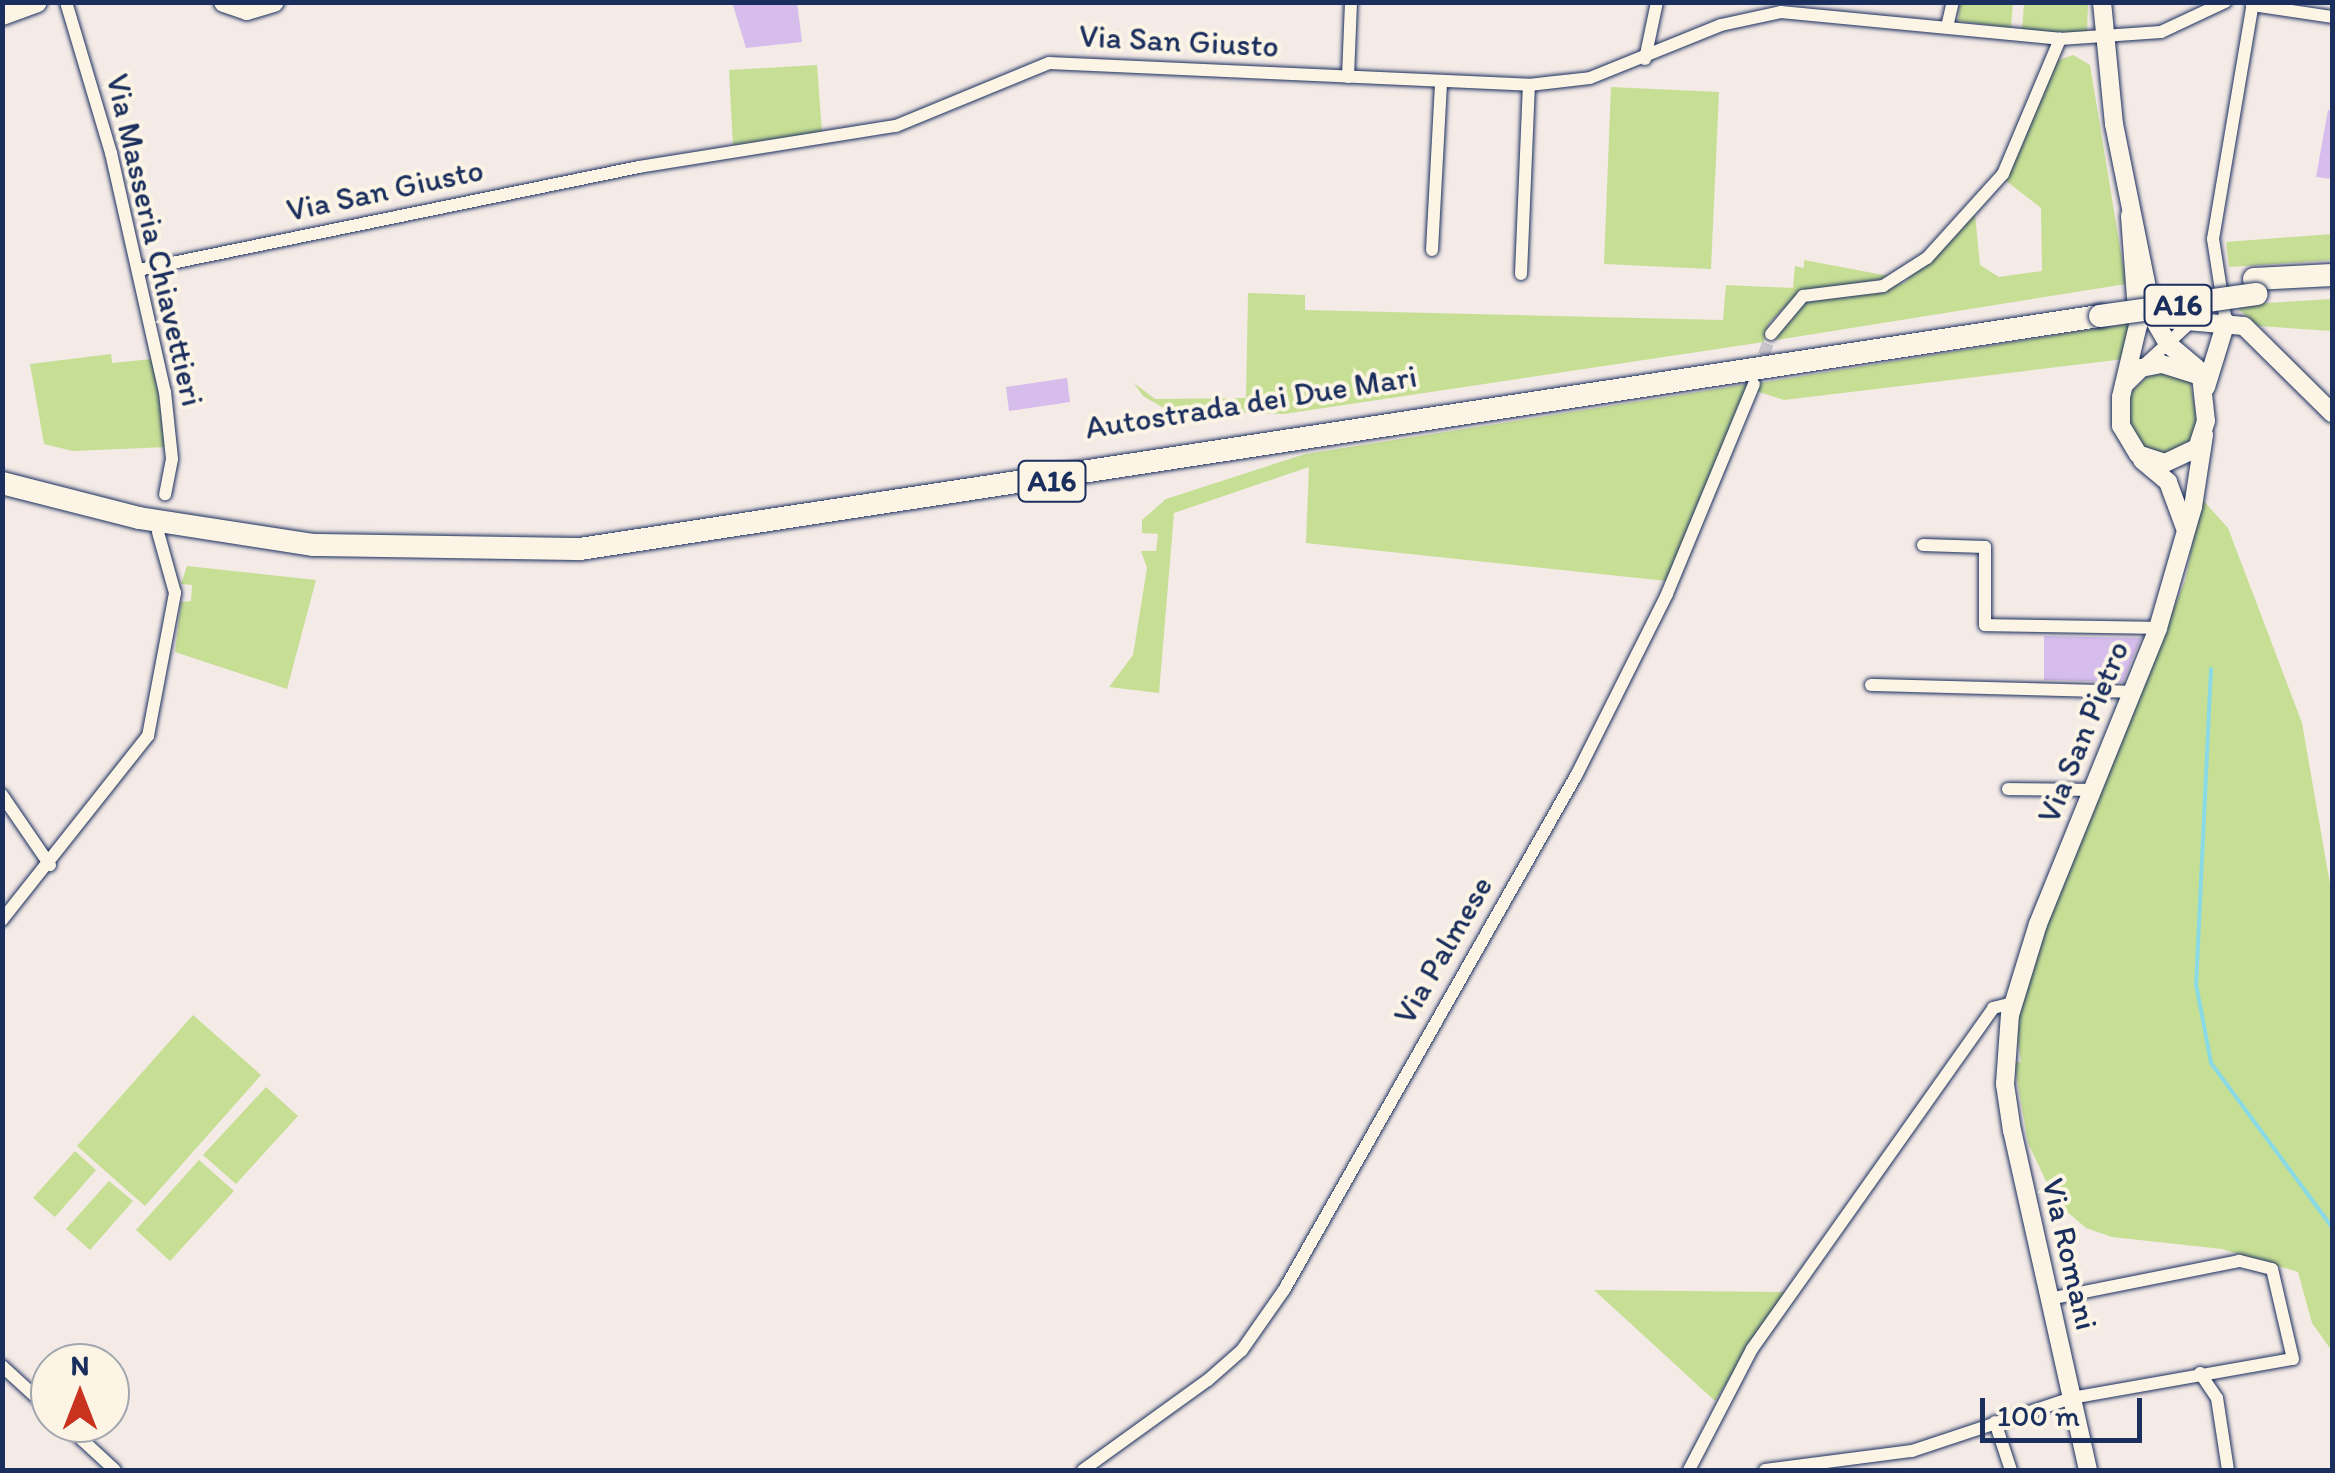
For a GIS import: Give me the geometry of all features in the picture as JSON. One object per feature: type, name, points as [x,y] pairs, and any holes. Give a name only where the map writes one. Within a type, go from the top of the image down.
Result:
[{"type":"highway","name":"Autostrada dei Due Mari","points":[[2,468],[142,503],[316,530],[590,533],[2332,275]]},
{"type":"highway","name":"Autostrada dei Due Mari","points":[[2,483],[196,529],[314,545],[580,549],[2100,309],[2332,290]]},
{"type":"main road","points":[[2,15],[36,2]]},
{"type":"main road","points":[[226,4],[274,2]]},
{"type":"street","name":"Via Masseria Chiavettieri","points":[[66,2],[138,270],[168,416],[165,494]]},
{"type":"street","points":[[1348,77],[1351,2]]},
{"type":"street","points":[[1645,59],[1658,2]]},
{"type":"street","points":[[1947,27],[1952,2]]},
{"type":"street","points":[[2102,2],[2130,215],[2138,325],[2124,385],[2120,426],[2138,454],[2168,482],[2185,534]]},
{"type":"street","name":"Via San Giusto","points":[[138,270],[640,167],[896,126],[1050,63],[1529,85],[1590,78],[1721,26],[1781,12],[2060,39],[2105,38],[2160,32],[2195,10],[2225,2]]},
{"type":"street","points":[[2124,385],[2188,325],[2209,299],[2212,247],[2252,4],[2332,17]]},
{"type":"street","points":[[1770,334],[1803,296],[1883,286],[1939,246],[2003,174],[2060,39]]},
{"type":"street","points":[[1432,250],[1440,82]]},
{"type":"street","points":[[1521,274],[1529,85]]},
{"type":"street","points":[[2130,215],[2153,318],[2168,344],[2204,382]]},
{"type":"street","points":[[2138,454],[2179,461],[2204,435],[2204,382],[2226,322],[2212,247]]},
{"type":"street","points":[[2153,318],[2188,325],[2226,322],[2254,334],[2332,413]]},
{"type":"street","points":[[2142,368],[2174,365],[2204,382]]},
{"type":"street","name":"Via Palmese","points":[[1083,1470],[1208,1380],[1242,1350],[1284,1290],[1576,774],[1667,594],[1754,384]]},
{"type":"street","name":"Via San Pietro","points":[[2006,1049],[2012,1004],[2158,628],[2185,534],[2204,435]]},
{"type":"street","points":[[2,920],[139,753],[159,701],[175,593],[158,532]]},
{"type":"street","points":[[1923,545],[1985,547],[1985,625],[2158,628]]},
{"type":"street","points":[[1872,685],[2132,692]]},
{"type":"street","points":[[2008,788],[2092,790]]},
{"type":"street","points":[[2,795],[50,865]]},
{"type":"street","points":[[1689,1470],[1752,1349],[1994,1008],[2012,1004]]},
{"type":"street","name":"Via Romani","points":[[2006,1049],[2012,1131],[2088,1470]]},
{"type":"street","points":[[1765,1470],[1912,1451],[2072,1398],[2293,1360],[2272,1268],[2239,1261],[2048,1299]]},
{"type":"street","points":[[2,1366],[30,1392]]},
{"type":"street","points":[[2200,1374],[2217,1398],[2228,1470]]},
{"type":"street","points":[[1996,1422],[2011,1470]]},
{"type":"street","points":[[86,1443],[115,1470]]},
{"type":"green space","points":[[1960,3],[2013,3],[2011,28],[1958,21]]},
{"type":"green space","points":[[2024,3],[2088,3],[2087,32],[2022,32]]},
{"type":"green space","points":[[2073,55],[2090,65],[2126,284],[1776,340],[1788,313],[1810,299],[1904,283],[1975,214],[1980,265],[1999,277],[2042,271],[2041,208],[2005,180],[2054,62]]},
{"type":"green space","points":[[817,65],[822,132],[733,145],[729,70]]},
{"type":"green space","points":[[1611,87],[1719,92],[1711,269],[1604,264]]},
{"type":"green space","points":[[2332,234],[2332,260],[2229,267],[2226,242]]},
{"type":"green space","points":[[1804,260],[1894,277],[1799,293],[1769,323],[1764,342],[1284,414],[1167,410],[1143,396],[1134,383],[1155,399],[1246,398],[1248,293],[1305,295],[1305,310],[1723,320],[1726,285],[1793,288],[1795,266],[1804,268]]},
{"type":"green space","points":[[2332,299],[2332,331],[2258,326],[2234,305]]},
{"type":"green space","points":[[2131,323],[2125,358],[2116,360],[1784,400],[1756,391],[1760,383]]},
{"type":"green space","points":[[111,354],[112,363],[152,359],[168,447],[73,451],[44,444],[30,364]]},
{"type":"green space","points":[[2155,370],[2189,376],[2198,424],[2190,448],[2156,458],[2129,433],[2130,393]]},
{"type":"green space","points":[[1749,384],[1667,581],[1306,543],[1309,467],[1174,513],[1159,693],[1109,687],[1133,655],[1147,568],[1141,551],[1156,551],[1158,534],[1142,533],[1142,520],[1166,499],[1305,454]]},
{"type":"green space","points":[[2201,498],[2228,528],[2302,723],[2330,884],[2332,1351],[2312,1323],[2298,1272],[2222,1249],[2112,1237],[2086,1228],[2056,1202],[2028,1143],[2014,1062],[2021,1062],[2016,1029],[2034,955],[2186,578]]},
{"type":"green space","points":[[187,566],[316,580],[287,689],[175,652],[181,602],[191,601],[192,585],[181,584]]},
{"type":"green space","points":[[193,1015],[261,1075],[145,1206],[77,1146]]},
{"type":"green space","points":[[266,1087],[298,1116],[236,1184],[203,1155]]},
{"type":"green space","points":[[75,1151],[96,1170],[55,1217],[33,1198]]},
{"type":"green space","points":[[199,1160],[234,1191],[170,1261],[136,1230]]},
{"type":"green space","points":[[109,1181],[133,1201],[90,1250],[66,1229]]},
{"type":"green space","points":[[1594,1290],[1786,1292],[1715,1401]]},
{"type":"building","points":[[732,2],[797,2],[802,42],[746,48]]},
{"type":"building","points":[[2328,110],[2332,110],[2332,179],[2316,177]]},
{"type":"building","points":[[1067,378],[1070,402],[1009,411],[1006,387]]},
{"type":"building","points":[[2044,636],[2141,638],[2123,682],[2044,680]]},
{"type":"waterway","points":[[2211,669],[2196,984],[2211,1063],[2332,1227]]},
{"type":"tunnel","points":[[1758,372],[1771,334]]}]
